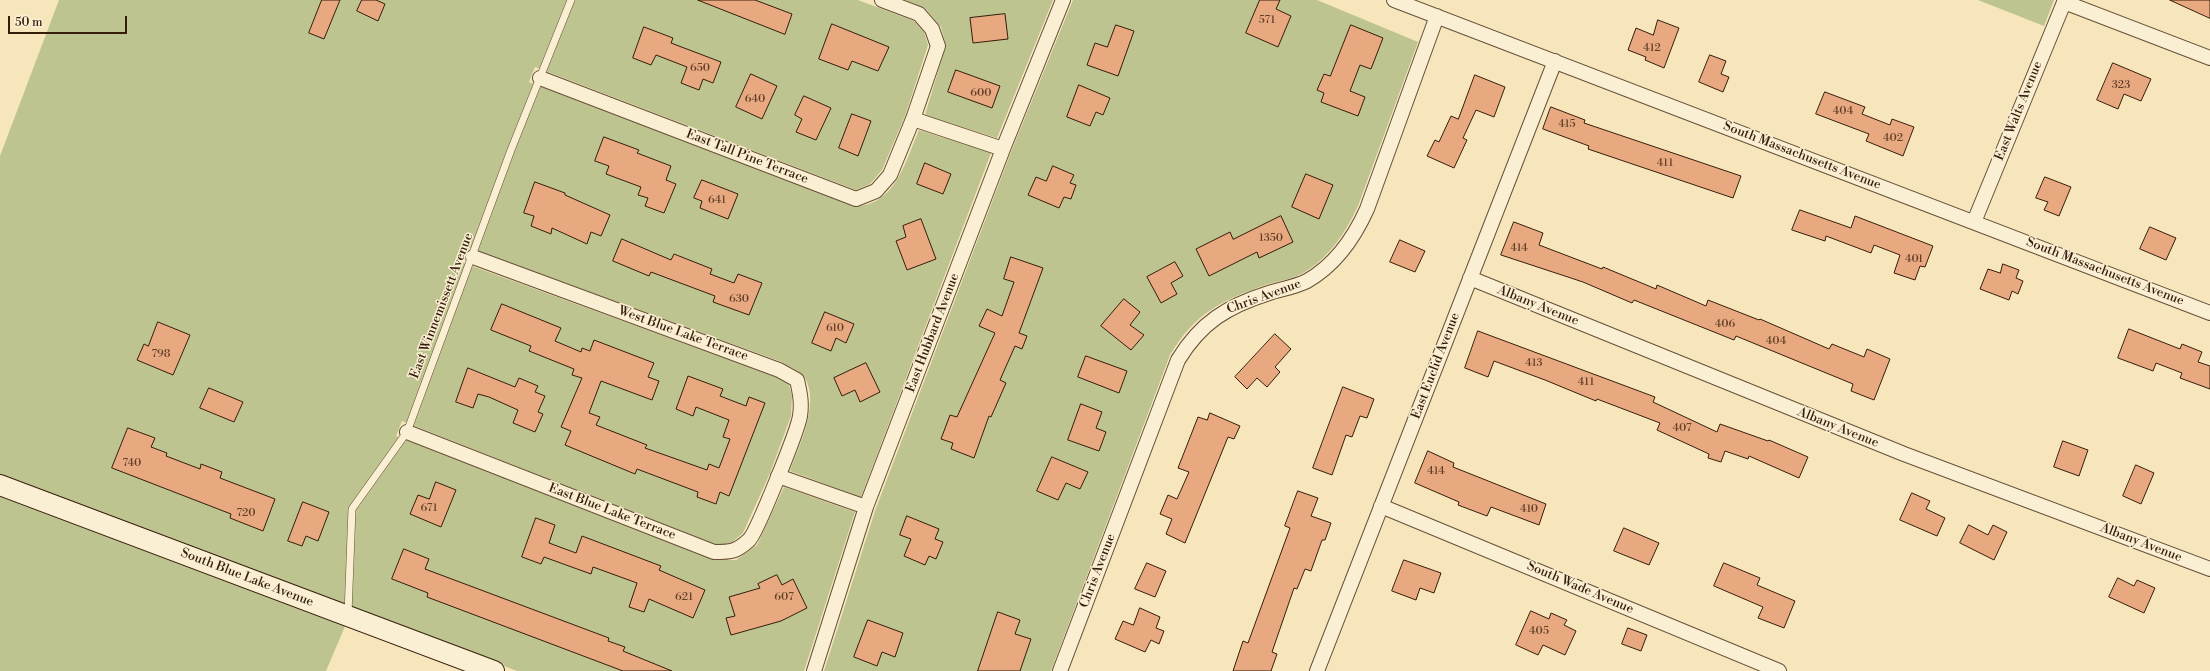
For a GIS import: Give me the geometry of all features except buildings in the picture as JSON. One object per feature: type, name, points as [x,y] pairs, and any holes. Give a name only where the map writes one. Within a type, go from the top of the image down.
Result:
[{"type":"main road","name":"South Blue Lake Avenue","points":[[0,485],[494,671]]},
{"type":"street","name":"East Tall Pine Terrace","points":[[540,78],[856,199],[876,191],[890,175],[914,119],[938,46],[932,29],[919,14],[882,0]]},
{"type":"street","name":"East Hubbard Avenue","points":[[814,671],[866,507],[1002,149],[1063,0]]},
{"type":"street","name":"South Massachusetts Avenue","points":[[1394,0],[2210,312]]},
{"type":"street","points":[[2064,1],[2210,58]]},
{"type":"street","name":"East Walts Avenue","points":[[1974,222],[2064,1]]},
{"type":"street","name":"Chris Avenue","points":[[1060,671],[1178,360],[1189,342],[1219,314],[1248,300],[1306,281],[1328,266],[1343,250],[1358,228],[1367,209],[1437,16]]},
{"type":"street","name":"East Euclid Avenue","points":[[1317,671],[1555,61]]},
{"type":"street","points":[[914,119],[1002,149]]},
{"type":"street","name":"West Blue Lake Terrace","points":[[473,257],[779,370],[797,380],[801,396],[800,418],[778,476]]},
{"type":"street","name":"Albany Avenue","points":[[1470,278],[1904,454],[2210,569]]},
{"type":"street","name":"East Blue Lake Terrace","points":[[407,432],[714,552],[735,551],[751,539],[778,476]]},
{"type":"street","points":[[778,476],[866,507]]},
{"type":"street","name":"South Wade Avenue","points":[[1381,506],[1779,671]]},
{"type":"lane","name":"East Winnemissett Avenue","points":[[348,616],[352,509],[407,432],[473,257],[511,150],[571,0]]},
{"type":"green space","points":[[59,0],[858,0],[914,21],[924,32],[928,45],[905,116],[882,170],[870,184],[856,190],[535,67],[529,82],[854,206],[868,204],[880,199],[889,190],[897,180],[904,167],[919,130],[991,153],[861,497],[790,471],[803,437],[809,412],[810,400],[809,388],[805,378],[797,371],[782,362],[467,247],[461,262],[776,377],[789,385],[792,396],[791,416],[770,473],[743,533],[731,543],[714,544],[402,421],[396,436],[715,560],[736,560],[757,545],[784,487],[855,512],[804,671],[517,671],[0,476],[0,156]]},
{"type":"green space","points":[[905,0],[1053,0],[997,138],[925,115],[946,45],[941,27],[926,9]]},
{"type":"green space","points":[[1073,0],[1317,0],[1418,42],[1358,206],[1336,244],[1321,260],[1303,273],[1252,290],[1212,309],[1190,328],[1170,355],[1051,671],[824,671],[875,511],[1011,152]]},
{"type":"green space","points":[[1978,0],[2054,0],[2044,26]]},
{"type":"green space","points":[[0,493],[346,624],[326,671],[0,671]]}]
